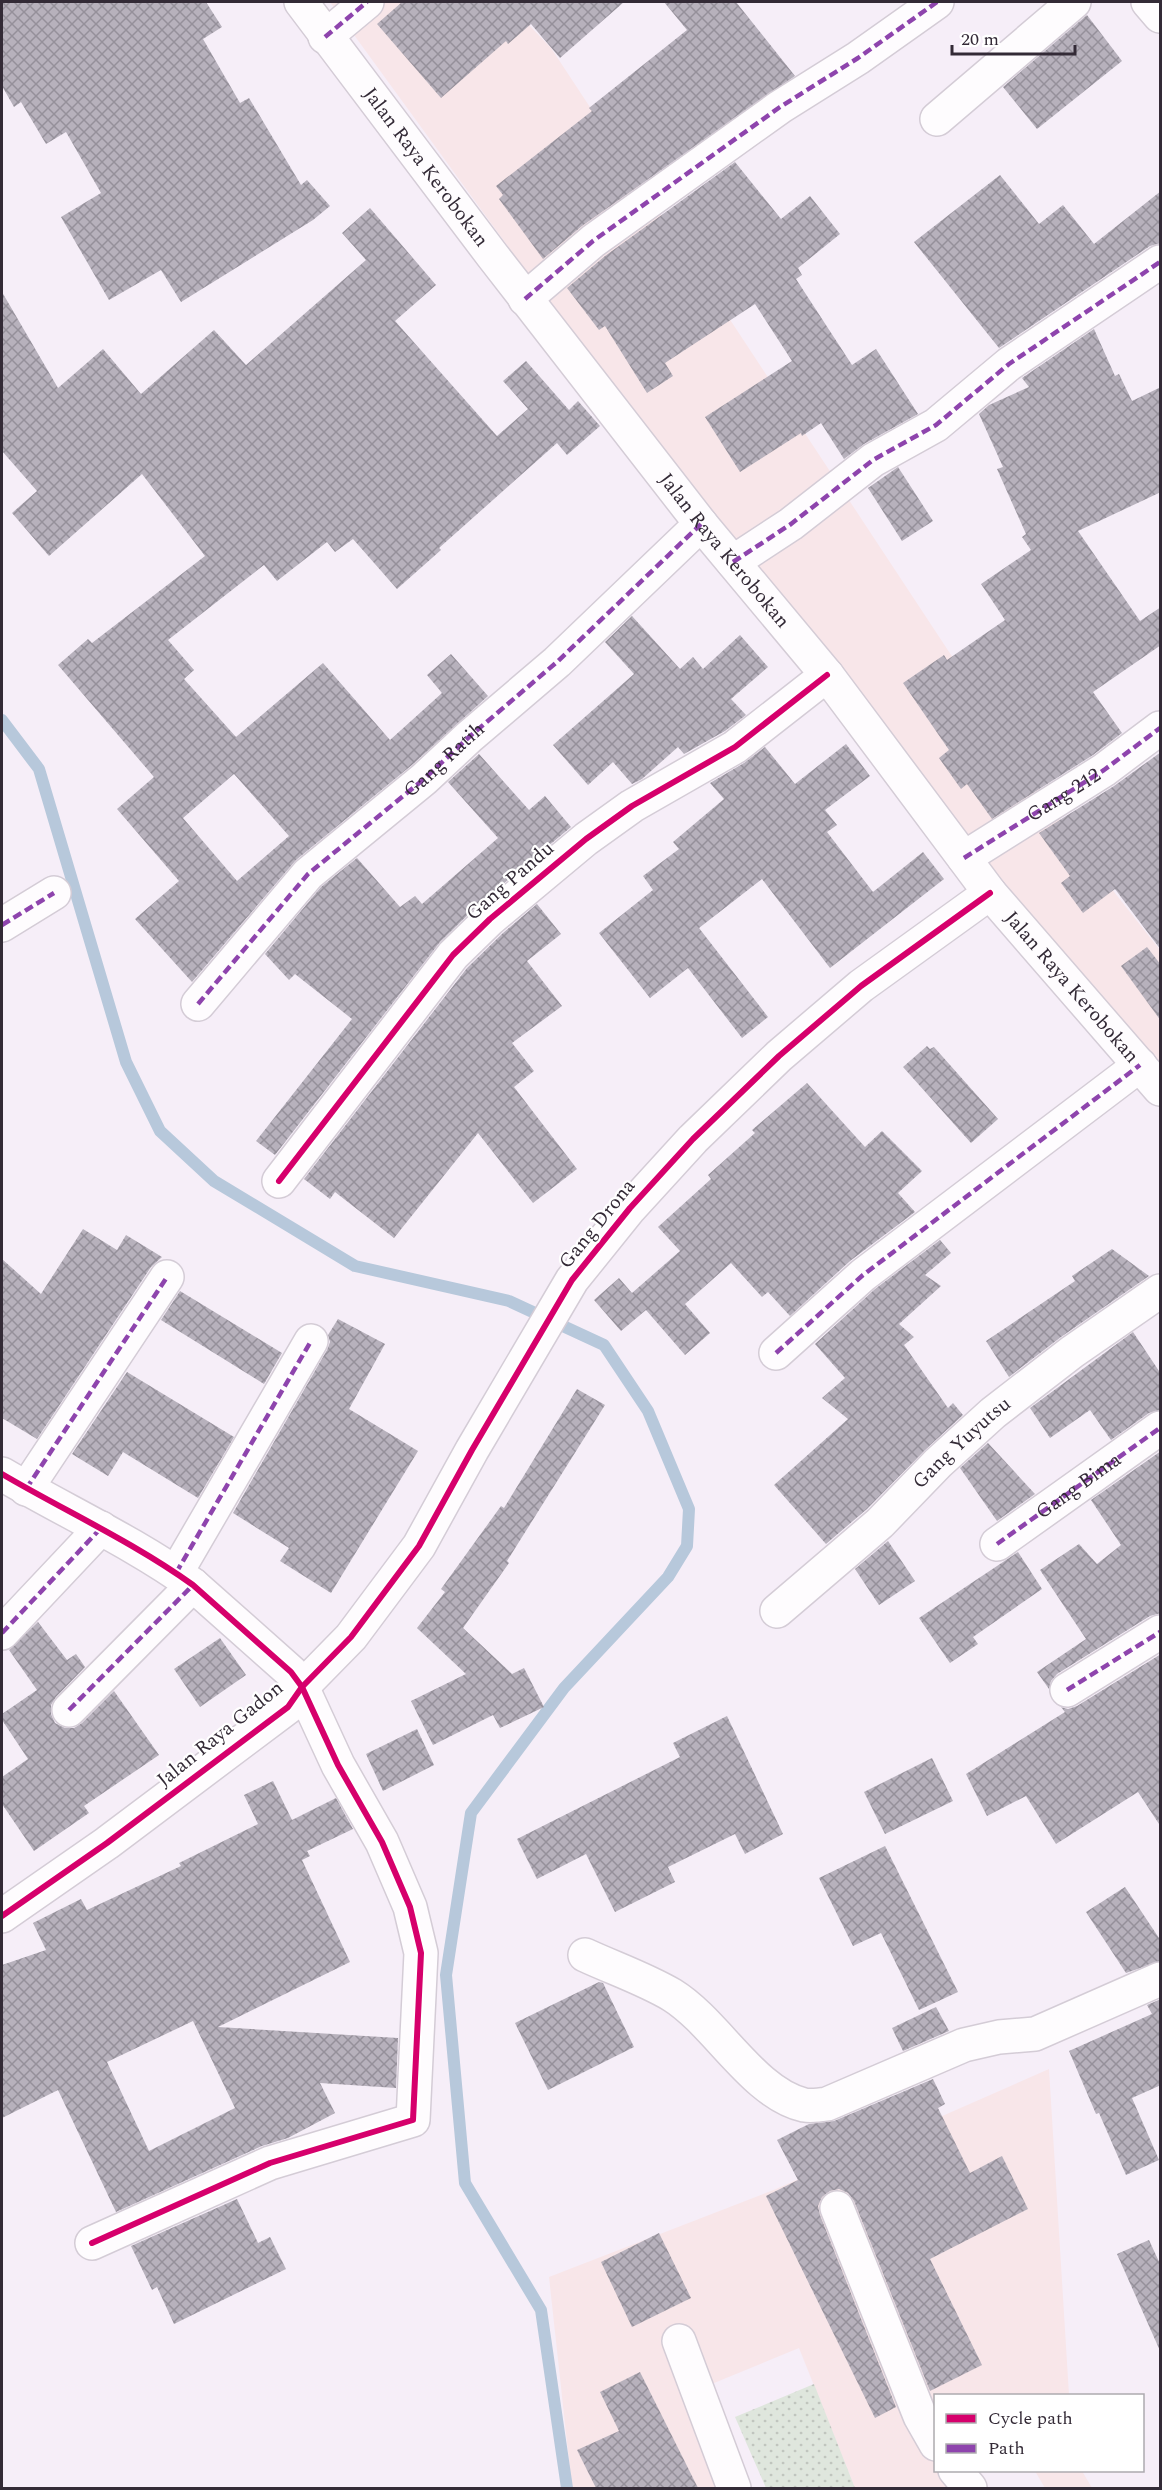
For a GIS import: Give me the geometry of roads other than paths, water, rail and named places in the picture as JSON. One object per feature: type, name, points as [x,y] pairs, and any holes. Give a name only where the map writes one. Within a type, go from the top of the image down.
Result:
[{"type":"street","name":"Jalan Raya Kerobokan","points":[[300,2],[525,298],[701,524],[826,675],[990,893],[1161,1089]]},
{"type":"street","points":[[326,37],[367,2]]},
{"type":"street","points":[[525,298],[593,242],[780,107],[858,58],[937,2]]},
{"type":"street","points":[[936,119],[1074,2]]},
{"type":"street","points":[[1149,2],[1161,16]]},
{"type":"street","points":[[733,562],[791,524],[873,460],[936,425],[1009,364],[1161,262]]},
{"type":"street","name":"Gang Ratih","points":[[198,1004],[308,874],[424,779],[469,737],[557,663],[701,524]]},
{"type":"street","name":"Gang Pandu","points":[[279,1181],[453,955],[490,919],[586,839],[632,806],[735,747],[826,675]]},
{"type":"street","name":"Gang 212","points":[[964,858],[1104,770],[1161,728]]},
{"type":"street","points":[[2,925],[54,893]]},
{"type":"street","name":"Gang Drona","points":[[302,1687],[351,1637],[418,1546],[572,1280],[630,1208],[693,1139],[779,1056],[861,986],[990,893]]},
{"type":"street","points":[[776,1353],[863,1275],[1140,1065]]},
{"type":"street","points":[[14,1481],[168,1277]]},
{"type":"street","name":"Gang Yuyutsu","points":[[777,1611],[880,1523],[938,1463],[993,1413],[1072,1352],[1161,1291]]},
{"type":"street","points":[[69,1710],[184,1579],[311,1341]]},
{"type":"street","name":"Gang Bima","points":[[997,1544],[1161,1428]]},
{"type":"street","name":"Jalan Raya Gadon","points":[[2,1916],[107,1843],[279,1713],[296,1698],[302,1687],[276,1659],[184,1579],[101,1528],[14,1481]]},
{"type":"street","points":[[2,1633],[101,1528]]},
{"type":"street","points":[[1067,1689],[1161,1632]]},
{"type":"street","points":[[92,2243],[270,2163],[413,2120],[421,1953],[410,1907],[382,1842],[338,1765],[302,1687]]},
{"type":"street","points":[[585,1955],[671,1995],[697,2014],[761,2082],[782,2096],[805,2105],[827,2104],[964,2046],[999,2037],[1035,2034],[1161,1979]]},
{"type":"street","points":[[837,2208],[920,2416],[934,2440]]},
{"type":"street","points":[[679,2341],[734,2488]]},
{"type":"street","points":[[957,2472],[970,2488]]},
{"type":"waterway","points":[[2,720],[39,769],[126,1062],[160,1131],[214,1181],[355,1266],[509,1301],[604,1345],[648,1411],[689,1509],[687,1546],[668,1577],[564,1688],[471,1813],[446,1975],[465,2183],[541,2310],[567,2488]]}]
